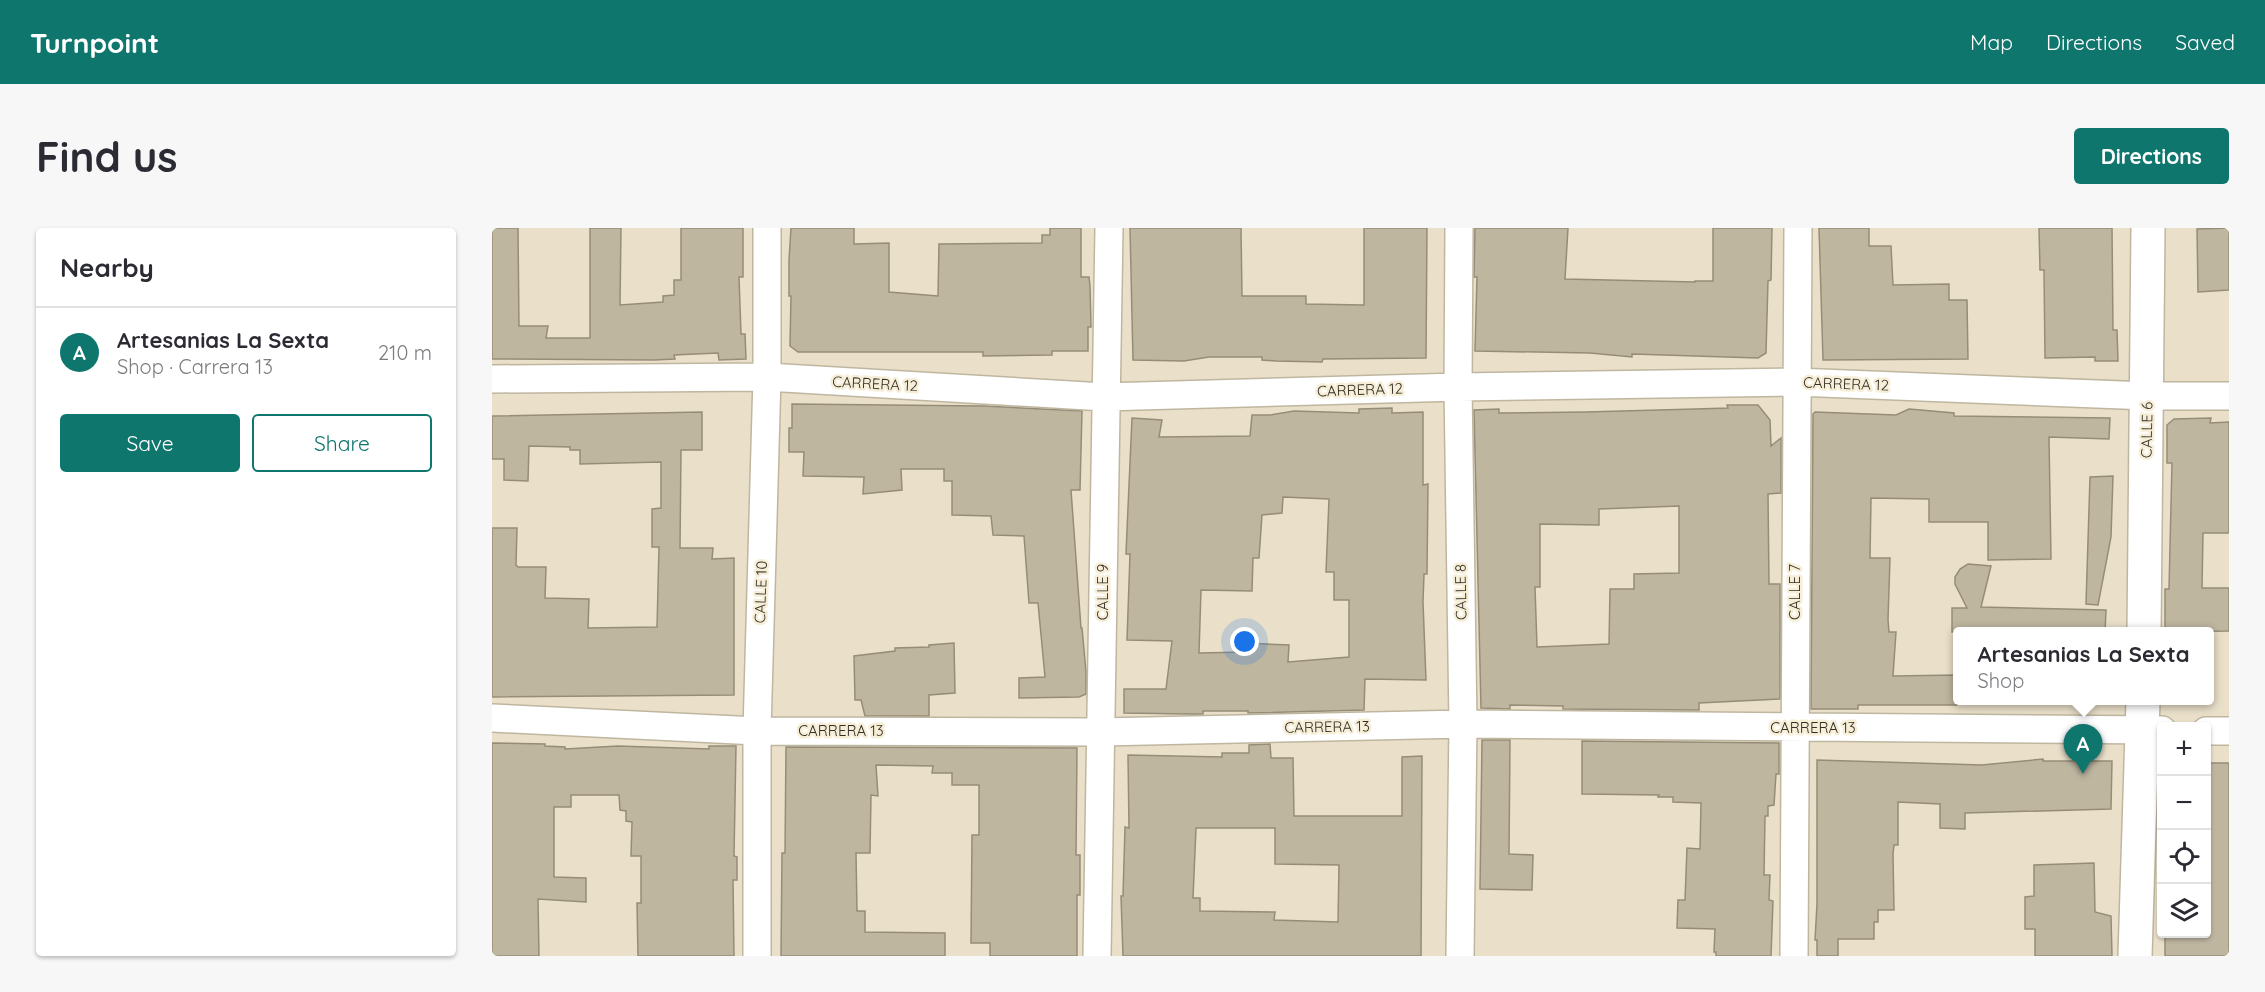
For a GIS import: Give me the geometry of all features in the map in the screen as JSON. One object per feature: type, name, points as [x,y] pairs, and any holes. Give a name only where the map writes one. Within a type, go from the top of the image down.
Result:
[{"type":"street","name":"CALLE 10","points":[[757,956],[757,731],[767,377],[767,228]]},
{"type":"street","name":"CALLE 9","points":[[1097,956],[1108,228]]},
{"type":"street","name":"CALLE 8","points":[[1459,228],[1458,387],[1463,724],[1460,956]]},
{"type":"street","name":"CALLE 7","points":[[1794,956],[1798,228]]},
{"type":"street","name":"CALLE 6","points":[[2144,627],[2148,228]]},
{"type":"street","name":"CARRERA 12","points":[[492,379],[767,377],[1104,397],[1458,387],[1796,382],[2148,396],[2229,396]]},
{"type":"street","name":"CARRERA 13","points":[[492,718],[757,731],[1102,732],[1463,724],[1794,728],[2149,720]]},
{"type":"street","points":[[2135,956],[2149,720]]},
{"type":"street","points":[[2211,731],[2229,731]]},
{"type":"building","points":[[492,228],[518,228],[519,326],[548,326],[546,338],[590,338],[590,228],[621,228],[620,305],[663,302],[663,296],[674,295],[674,280],[681,280],[681,228],[743,228],[743,277],[739,277],[741,334],[745,334],[746,359],[719,360],[718,353],[674,355],[675,359],[654,360],[492,359]]},
{"type":"building","points":[[791,228],[854,228],[854,244],[889,243],[889,292],[938,296],[939,244],[1042,243],[1042,235],[1050,235],[1050,228],[1081,228],[1081,277],[1089,277],[1090,286],[1091,327],[1088,327],[1088,351],[1052,351],[1052,355],[983,356],[983,352],[798,352],[790,346]]},
{"type":"building","points":[[1130,228],[1241,228],[1242,296],[1306,296],[1306,304],[1364,305],[1364,228],[1427,228],[1426,358],[1323,359],[1322,362],[1262,360],[1262,357],[1209,357],[1184,361],[1133,360]]},
{"type":"building","points":[[1475,228],[1568,228],[1565,279],[1695,282],[1713,281],[1713,228],[1772,228],[1766,353],[1758,358],[1632,354],[1632,357],[1590,353],[1475,351],[1477,277],[1474,277]]},
{"type":"building","points":[[1819,228],[1869,228],[1869,246],[1891,246],[1893,285],[1949,284],[1949,300],[1967,300],[1968,359],[1823,360]]},
{"type":"building","points":[[2039,228],[2112,228],[2113,330],[2117,330],[2118,361],[2095,361],[2095,357],[2045,358],[2044,270],[2040,270]]},
{"type":"building","points":[[2229,228],[2229,290],[2198,292],[2197,229]]},
{"type":"building","points":[[792,404],[983,406],[1082,411],[1080,490],[1071,490],[1086,694],[1079,697],[1019,698],[1019,678],[1045,677],[1038,603],[1029,603],[1024,536],[993,535],[991,516],[952,515],[952,481],[944,481],[944,469],[901,469],[902,490],[863,494],[864,477],[803,476],[804,452],[789,452]]},
{"type":"building","points":[[1727,405],[1758,405],[1770,420],[1771,446],[1781,438],[1781,493],[1768,494],[1769,584],[1780,584],[1780,699],[1699,703],[1699,710],[1563,709],[1563,706],[1510,705],[1510,709],[1481,708],[1474,410],[1499,409],[1499,413],[1728,408]],"holes":[[[1679,506],[1679,573],[1634,574],[1634,589],[1610,589],[1609,644],[1537,647],[1535,587],[1540,587],[1540,524],[1599,525],[1599,509]]]},
{"type":"building","points":[[1392,408],[1392,413],[1423,412],[1423,485],[1428,484],[1427,574],[1424,574],[1423,602],[1426,680],[1365,679],[1364,710],[1248,713],[1248,711],[1203,711],[1203,714],[1124,713],[1124,689],[1166,689],[1172,641],[1127,640],[1130,554],[1126,554],[1132,418],[1162,420],[1159,437],[1250,436],[1252,415],[1294,411],[1359,413],[1359,409]],"holes":[[[1283,497],[1329,499],[1326,572],[1334,572],[1334,600],[1349,600],[1349,657],[1288,662],[1289,645],[1247,643],[1247,652],[1199,653],[1201,590],[1252,591],[1253,558],[1259,558],[1262,515],[1282,513]]]},
{"type":"building","points":[[1909,409],[1954,413],[1954,416],[2110,418],[2109,439],[2049,437],[2051,559],[1988,560],[1988,522],[1929,522],[1929,499],[1871,498],[1870,558],[1890,558],[1888,620],[1889,632],[1896,632],[1893,676],[1953,675],[1953,705],[1858,705],[1858,709],[1811,709],[1813,414],[1815,412],[1896,415]]},
{"type":"building","points":[[702,412],[702,450],[681,450],[680,548],[713,548],[712,559],[734,558],[734,695],[492,697],[492,528],[517,528],[516,565],[518,567],[546,567],[545,598],[589,599],[588,628],[657,627],[659,547],[652,547],[652,509],[661,508],[661,462],[580,464],[580,450],[570,450],[570,447],[529,446],[528,481],[504,480],[504,459],[492,459],[492,416]]},
{"type":"building","points":[[2211,418],[2210,423],[2229,422],[2229,533],[2203,533],[2202,588],[2229,588],[2229,631],[2214,631],[2214,627],[2165,627],[2165,589],[2169,589],[2172,463],[2167,463],[2167,425],[2174,419]]},
{"type":"building","points":[[2113,476],[2111,537],[2098,605],[2086,604],[2090,477]]},
{"type":"building","points":[[1968,564],[1991,566],[1981,607],[2106,610],[2105,627],[1953,627],[1952,632],[1952,608],[1967,608],[1955,584],[1955,577],[1960,569]]},
{"type":"building","points":[[954,643],[955,693],[929,695],[929,716],[865,716],[861,700],[855,700],[854,656],[895,651],[895,648],[929,647],[929,645]]},
{"type":"building","points":[[1482,740],[1510,740],[1509,854],[1533,855],[1532,890],[1480,889]]},
{"type":"building","points":[[1582,741],[1779,743],[1779,774],[1776,774],[1774,805],[1768,806],[1768,816],[1765,816],[1764,875],[1770,875],[1769,900],[1773,901],[1771,956],[1716,956],[1714,952],[1715,929],[1677,928],[1678,900],[1685,900],[1687,848],[1700,849],[1701,803],[1673,802],[1673,797],[1658,797],[1659,795],[1582,794]]},
{"type":"building","points":[[492,743],[545,744],[545,746],[565,747],[565,749],[618,746],[709,749],[709,746],[736,746],[734,856],[737,857],[737,880],[733,880],[734,956],[638,956],[637,903],[641,903],[641,856],[631,856],[632,822],[626,821],[626,811],[620,810],[619,795],[571,795],[571,807],[554,807],[554,877],[586,878],[586,902],[538,899],[539,956],[492,956]]},
{"type":"building","points":[[1270,744],[1271,758],[1293,758],[1294,816],[1402,816],[1402,757],[1422,756],[1421,956],[1123,956],[1121,896],[1123,896],[1125,827],[1129,828],[1128,755],[1222,757],[1222,753],[1249,753],[1249,745]],"holes":[[[1196,828],[1275,828],[1275,864],[1339,865],[1338,922],[1274,920],[1275,912],[1200,911],[1200,898],[1193,898]]]},
{"type":"building","points":[[786,747],[1077,748],[1076,855],[1080,855],[1080,895],[1077,895],[1077,956],[990,956],[990,943],[971,943],[972,835],[979,835],[979,785],[952,785],[952,773],[932,773],[933,766],[876,765],[878,796],[871,795],[870,853],[856,853],[857,911],[865,911],[865,932],[945,933],[945,956],[781,956]]},
{"type":"building","points":[[2043,759],[2043,761],[2112,761],[2111,809],[1965,813],[1965,829],[1940,828],[1940,804],[1898,802],[1898,845],[1894,845],[1893,854],[1894,910],[1878,910],[1878,922],[1874,922],[1874,939],[1838,939],[1838,956],[1817,956],[1817,940],[1815,940],[1817,760],[1982,765]]},
{"type":"building","points":[[2211,763],[2229,763],[2229,956],[2165,956],[2165,938],[2211,938]]},
{"type":"building","points":[[2094,863],[2095,912],[2111,916],[2112,956],[2035,956],[2035,929],[2025,929],[2025,897],[2034,896],[2034,865]]},
{"type":"place","name":"Artesanias La Sexta","points":[[2083,774]]}]
